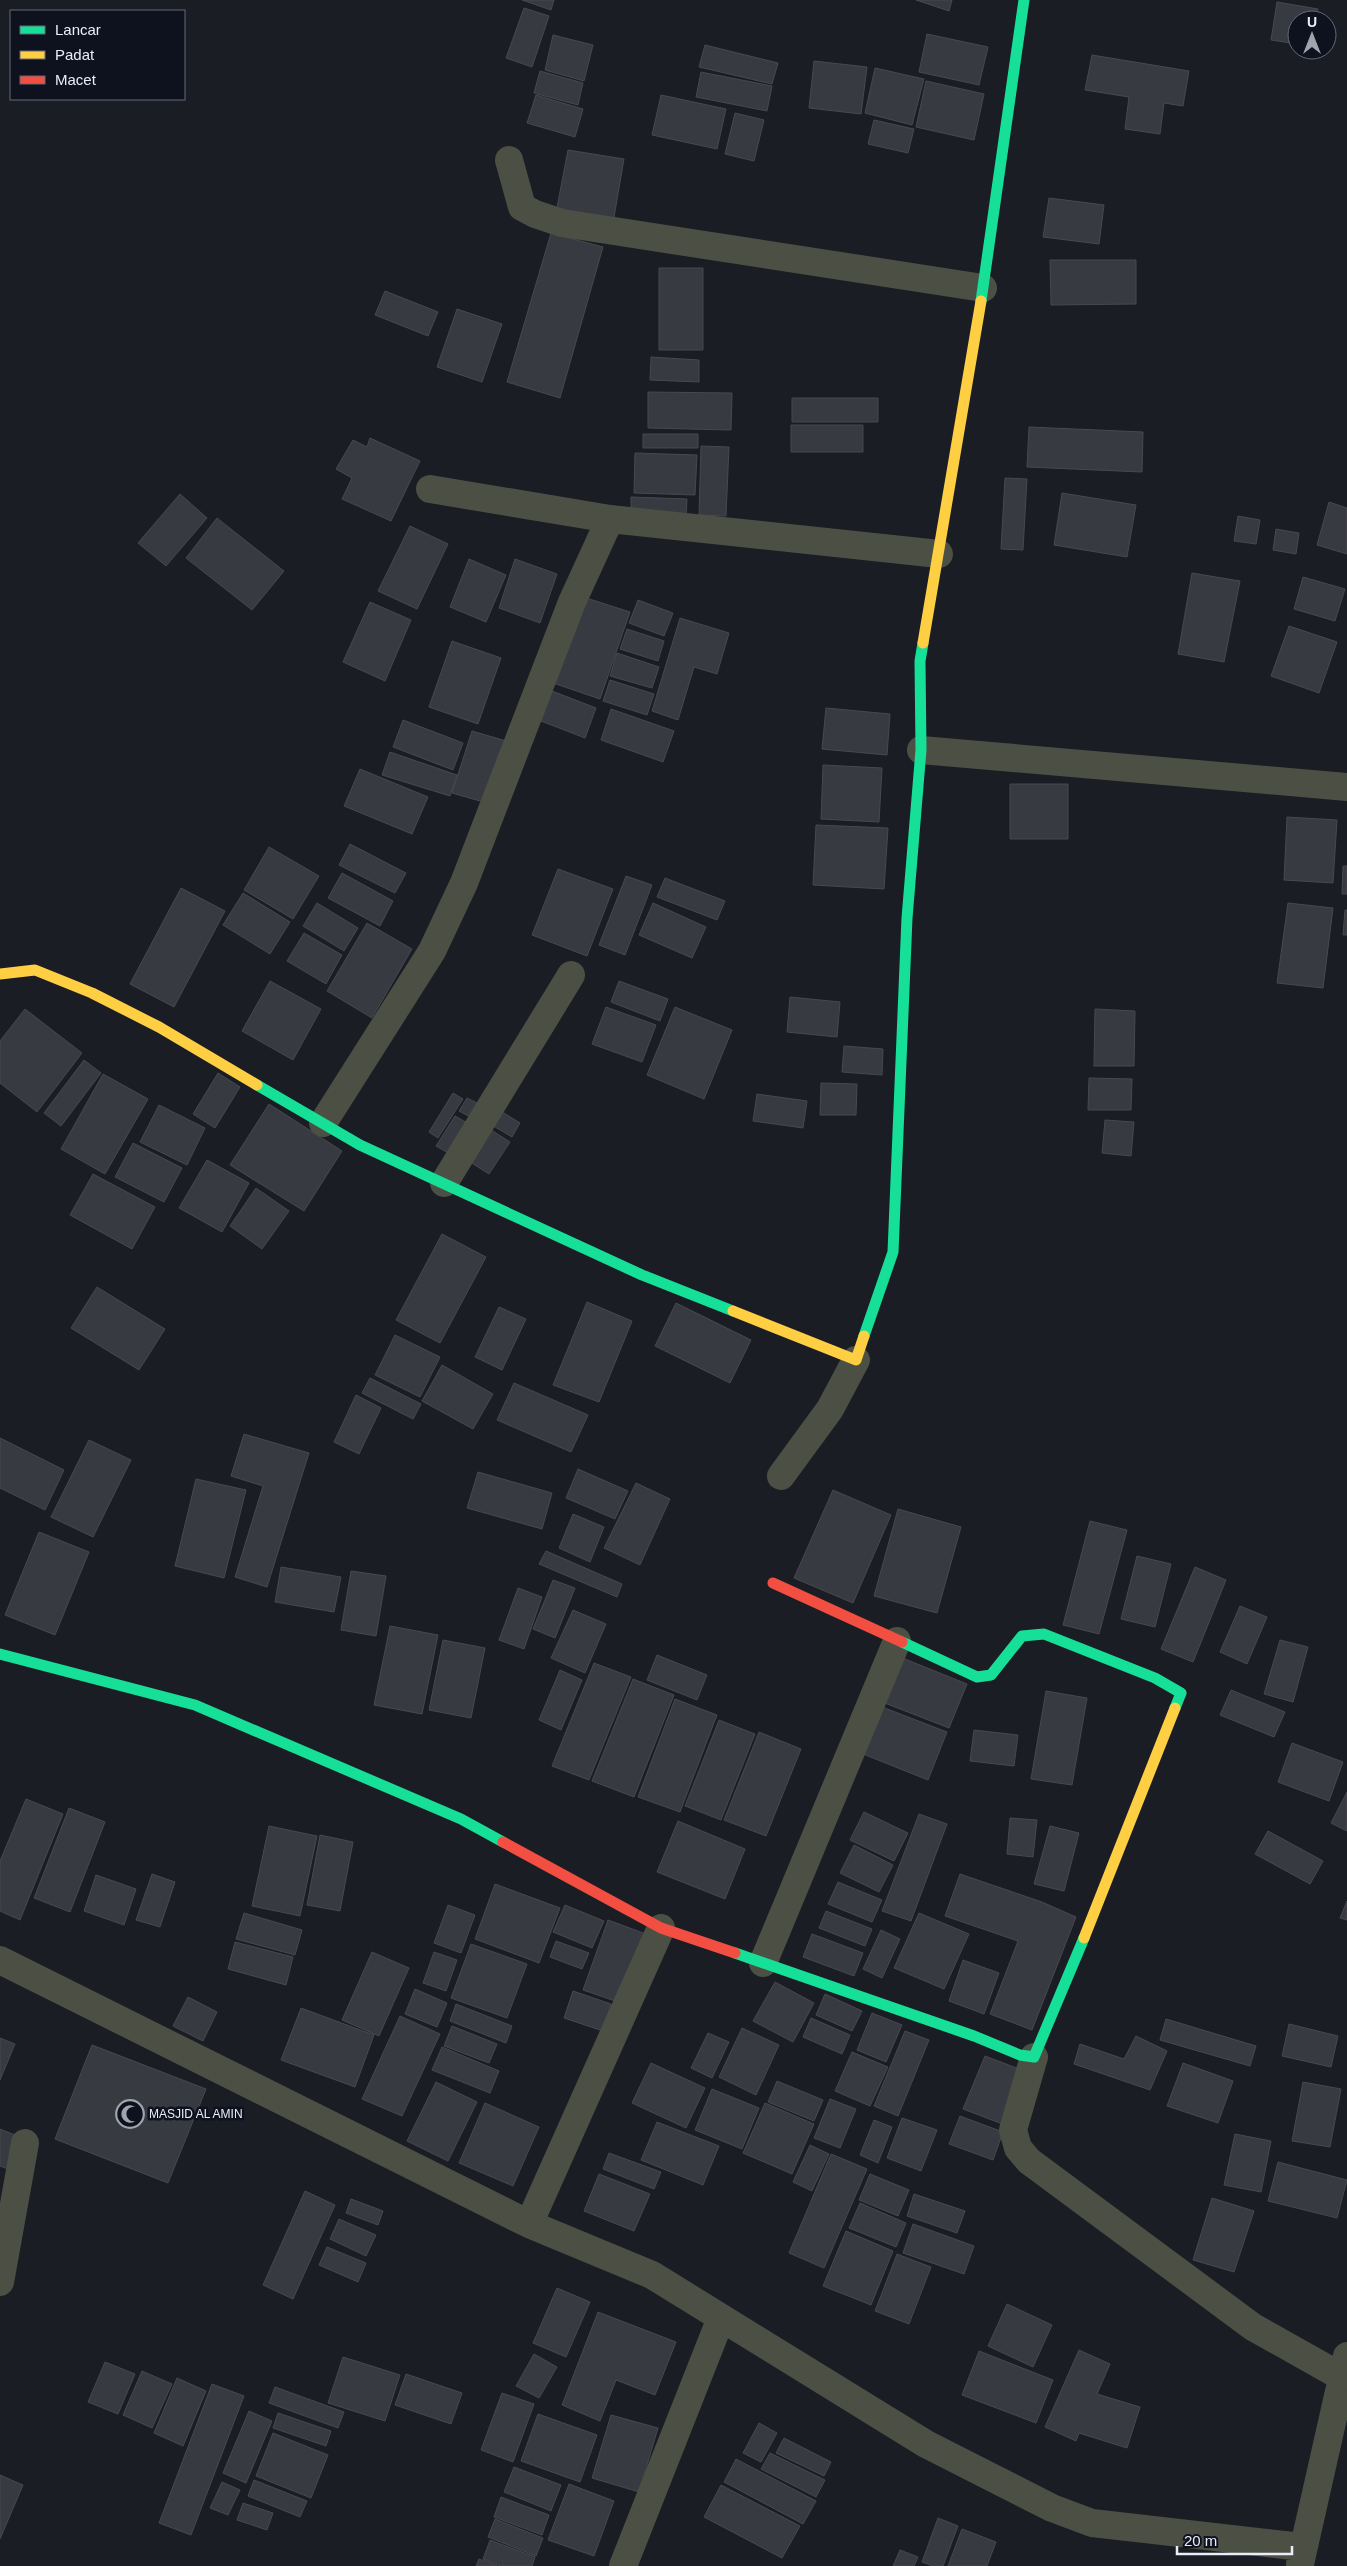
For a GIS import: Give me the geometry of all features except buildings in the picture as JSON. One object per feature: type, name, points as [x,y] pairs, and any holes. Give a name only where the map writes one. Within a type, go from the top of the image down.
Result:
[{"type":"street","points":[[781,1476],[830,1410],[856,1360],[893,1252],[907,918],[921,750],[920,661],[983,288],[1024,0]]},
{"type":"street","points":[[509,160],[522,206],[535,214],[562,223],[983,288]]},
{"type":"street","points":[[430,489],[610,519],[939,554]]},
{"type":"street","points":[[323,1123],[432,950],[464,883],[572,602],[610,519]]},
{"type":"street","points":[[921,750],[1347,787]]},
{"type":"street","points":[[0,974],[35,970],[92,993],[160,1027],[360,1145],[642,1275],[856,1360]]},
{"type":"street","points":[[444,1183],[571,975]]},
{"type":"street","points":[[0,1960],[529,2224],[652,2275],[926,2444],[1052,2508],[1092,2523],[1301,2557],[1345,2367],[1253,2327],[1029,2161],[1018,2148],[1013,2130],[1034,2057],[1048,2028],[1181,1693],[1155,1678],[1044,1634],[1022,1636],[991,1675],[978,1677],[773,1583]]},
{"type":"street","points":[[763,1963],[897,1641]]},
{"type":"street","points":[[0,1654],[194,1705],[461,1819],[661,1928],[974,2036],[1020,2055],[1034,2057]]},
{"type":"street","points":[[529,2224],[661,1928]]},
{"type":"street","points":[[0,2282],[25,2143]]},
{"type":"street","points":[[623,2566],[721,2318]]},
{"type":"traffic: fast","points":[[981,301],[1024,0]]},
{"type":"traffic: fast","points":[[864,1336],[893,1252],[907,918],[921,750],[920,661],[923,643]]},
{"type":"traffic: fast","points":[[257,1085],[360,1145],[642,1275],[733,1311]]},
{"type":"traffic: fast","points":[[902,1642],[977,1677],[991,1675],[1022,1636],[1044,1634],[1155,1678],[1181,1693],[1175,1708]]},
{"type":"traffic: fast","points":[[0,1654],[195,1705],[461,1819],[503,1842]]},
{"type":"traffic: fast","points":[[735,1953],[974,2036],[1020,2055],[1034,2057],[1084,1938]]},
{"type":"traffic: slow","points":[[923,643],[981,301]]},
{"type":"traffic: slow","points":[[0,974],[35,970],[92,993],[159,1027],[257,1085]]},
{"type":"traffic: slow","points":[[733,1311],[856,1360],[864,1336]]},
{"type":"traffic: slow","points":[[1084,1938],[1175,1708]]},
{"type":"traffic: jam","points":[[773,1583],[902,1642]]},
{"type":"traffic: jam","points":[[503,1842],[661,1928],[735,1953]]},
{"type":"place","name":"MASJID AL AMIN","points":[[130,2114]]}]
